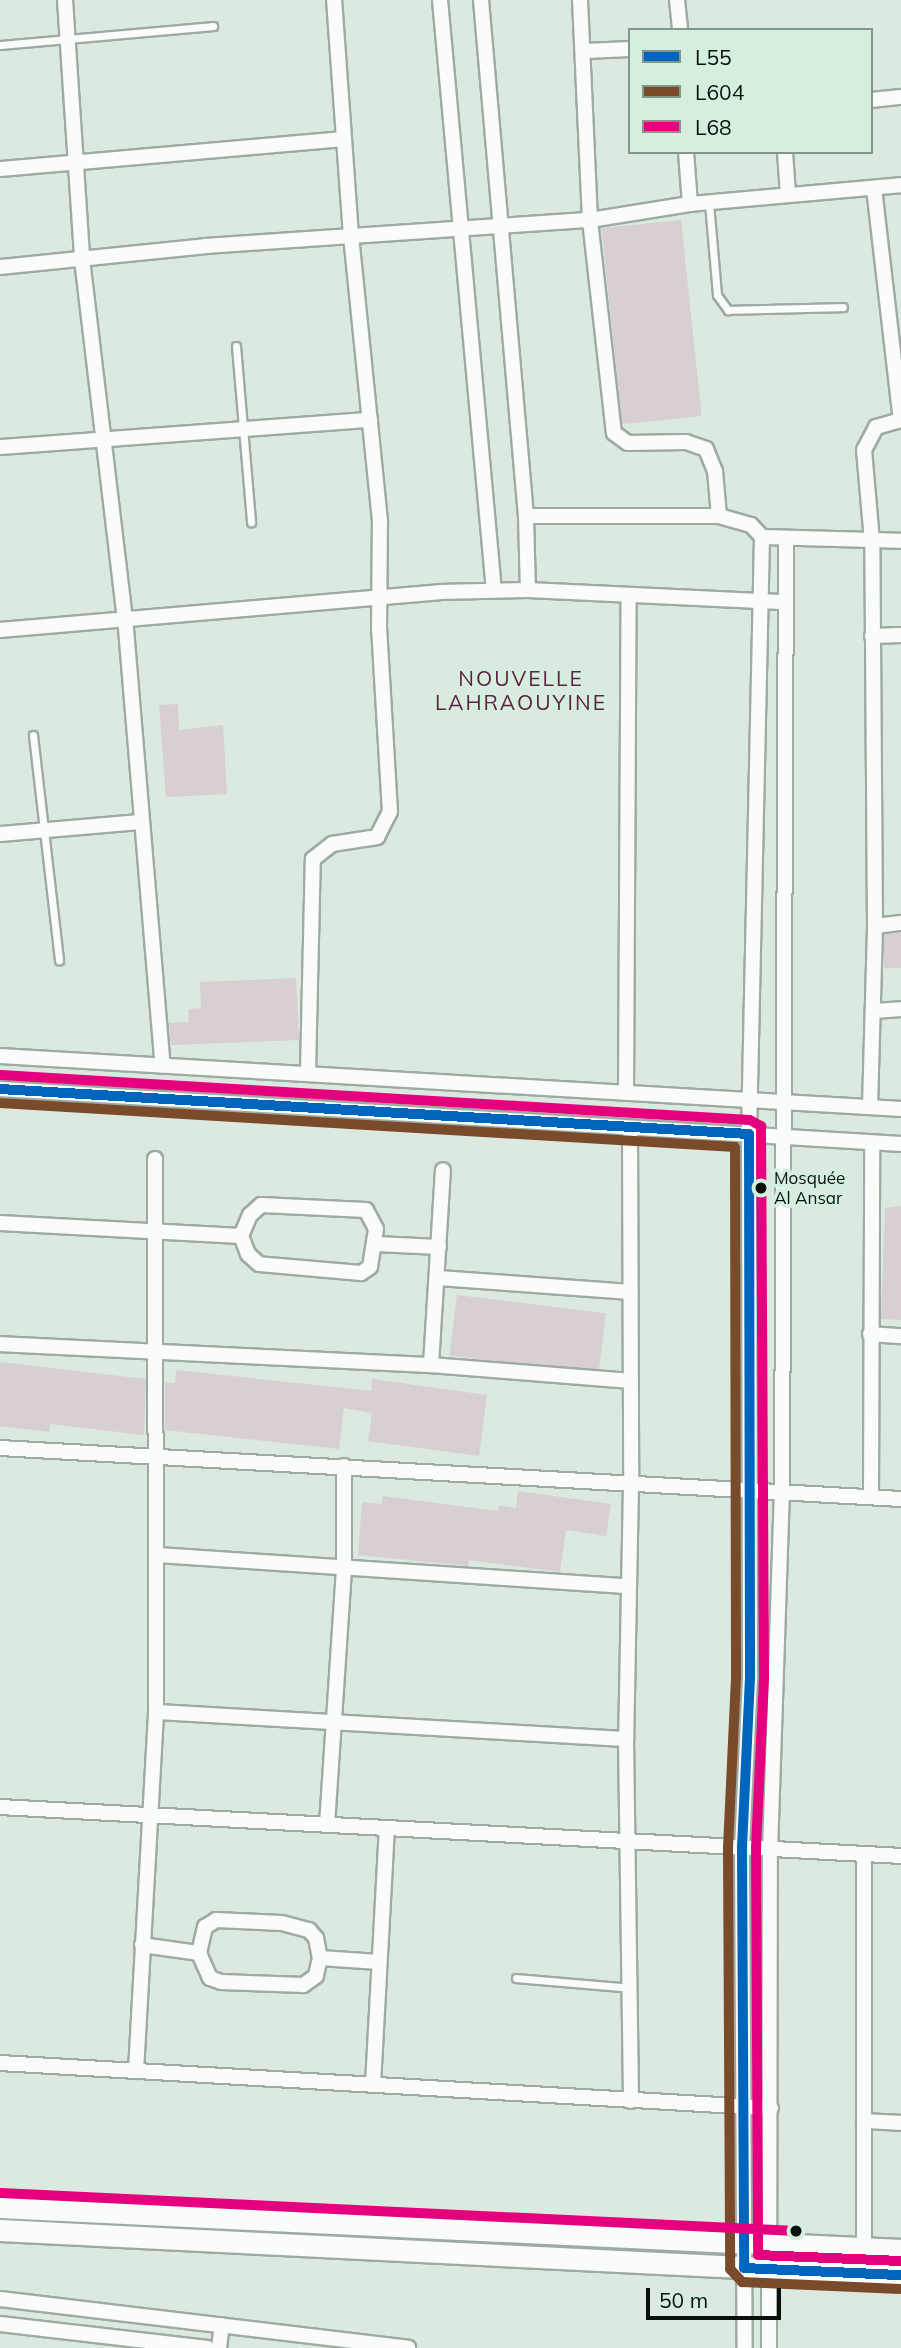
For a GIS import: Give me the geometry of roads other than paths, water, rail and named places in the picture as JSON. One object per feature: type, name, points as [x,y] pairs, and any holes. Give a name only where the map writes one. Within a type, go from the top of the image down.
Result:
[{"type":"street","points":[[65,0],[82,259],[106,438],[125,617],[163,1065]]},
{"type":"street","points":[[308,1072],[313,859],[332,844],[377,837],[389,819],[379,628],[382,595],[370,420],[343,139],[334,0]]},
{"type":"street","points":[[440,0],[459,231],[477,366],[494,591]]},
{"type":"street","points":[[481,0],[526,516],[528,590]]},
{"type":"street","points":[[580,0],[585,51],[590,220],[614,433],[628,443],[687,442],[706,449],[715,471],[719,516]]},
{"type":"street","points":[[677,0],[680,28]]},
{"type":"street","points":[[585,51],[628,49]]},
{"type":"street","points":[[873,100],[901,97]]},
{"type":"street","points":[[0,169],[343,139]]},
{"type":"street","points":[[687,154],[690,204]]},
{"type":"street","points":[[785,154],[788,195]]},
{"type":"street","points":[[0,267],[351,236],[459,231],[590,220],[690,204],[901,185]]},
{"type":"street","points":[[870,1107],[875,926],[872,541],[864,450],[876,427],[901,420],[894,277],[874,188]]},
{"type":"street","points":[[0,447],[370,420]]},
{"type":"street","points":[[526,516],[719,516],[751,525],[762,537],[786,541],[901,541]]},
{"type":"street","points":[[745,2348],[742,2242],[742,1849],[751,1493],[749,1134],[762,537]]},
{"type":"street","points":[[769,2348],[770,1851],[782,1493],[786,541]]},
{"type":"street","points":[[0,630],[382,595],[494,591],[528,590],[786,602]]},
{"type":"street","points":[[626,1093],[629,596]]},
{"type":"street","points":[[872,636],[901,635]]},
{"type":"street","points":[[0,834],[141,822]]},
{"type":"street","points":[[875,926],[901,923]]},
{"type":"street","points":[[874,1011],[901,1009]]},
{"type":"street","points":[[0,1056],[308,1072],[750,1102],[901,1109]]},
{"type":"street","points":[[0,1089],[901,1144]]},
{"type":"street","points":[[630,1128],[631,1486],[626,1586],[626,1739],[630,1841],[631,2101]]},
{"type":"street","points":[[870,1497],[872,1143]]},
{"type":"street","points":[[136,2071],[148,1814],[156,1712],[158,1555],[155,1159]]},
{"type":"street","points":[[431,1365],[439,1278],[443,1170]]},
{"type":"street","points":[[261,1205],[334,1206],[370,1212],[376,1244],[366,1272],[315,1272],[259,1264],[248,1254],[241,1236],[250,1215],[261,1205]]},
{"type":"street","points":[[0,1223],[155,1234],[241,1236]]},
{"type":"street","points":[[376,1244],[439,1247]]},
{"type":"street","points":[[439,1278],[630,1292]]},
{"type":"street","points":[[870,1334],[901,1336]]},
{"type":"street","points":[[0,1344],[156,1354],[431,1365],[630,1381]]},
{"type":"street","points":[[0,1448],[344,1466],[751,1493],[901,1499]]},
{"type":"street","points":[[327,1825],[345,1568],[344,1466]]},
{"type":"street","points":[[158,1555],[626,1586]]},
{"type":"street","points":[[156,1712],[626,1739]]},
{"type":"street","points":[[0,1807],[770,1851],[901,1856]]},
{"type":"street","points":[[373,2085],[387,1829]]},
{"type":"street","points":[[864,1855],[864,2248]]},
{"type":"street","points":[[216,1920],[300,1926],[314,1934],[320,1958],[316,1976],[303,1985],[221,1982],[206,1974],[199,1953],[205,1927],[216,1920]]},
{"type":"street","points":[[142,1945],[199,1953]]},
{"type":"street","points":[[320,1958],[379,1962]]},
{"type":"street","points":[[0,2063],[771,2108]]},
{"type":"street","points":[[864,2121],[901,2123]]},
{"type":"street","points":[[0,2207],[901,2250]]},
{"type":"street","points":[[0,2230],[901,2274]]},
{"type":"street","points":[[494,2230],[494,2254]]},
{"type":"street","points":[[0,2299],[408,2348]]},
{"type":"street","points":[[0,2324],[208,2348]]},
{"type":"street","points":[[219,2348],[222,2325]]},
{"type":"lane","points":[[0,45],[69,41],[213,26]]},
{"type":"lane","points":[[709,202],[717,295],[728,310],[843,307]]},
{"type":"lane","points":[[236,346],[251,522]]},
{"type":"lane","points":[[33,735],[59,961]]},
{"type":"lane","points":[[516,1978],[632,1988]]},
{"type":"place","name":"Mosquée Al Ansar","points":[[761,1188]]},
{"type":"district","name":"NOUVELLE LAHRAOUYINE","points":[[521,690]]}]
